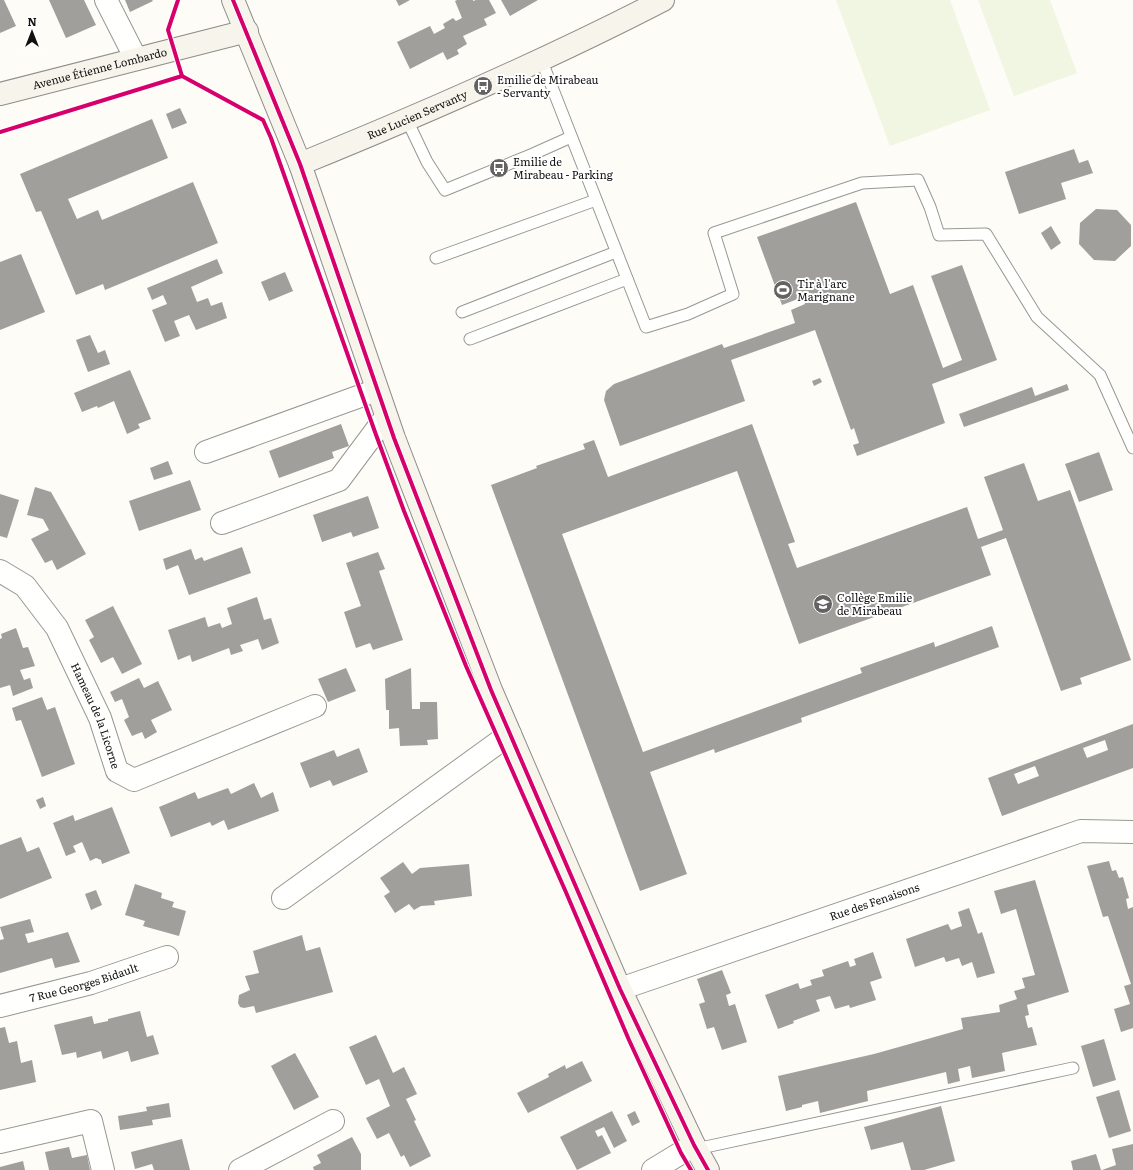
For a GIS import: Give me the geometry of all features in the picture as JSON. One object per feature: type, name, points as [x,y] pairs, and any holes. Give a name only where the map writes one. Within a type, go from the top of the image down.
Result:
[{"type":"street","points":[[106,0],[136,59]]},
{"type":"street","points":[[233,0],[247,31],[300,164],[386,417],[491,690],[620,989],[695,1147],[708,1170]]},
{"type":"street","name":"Rue Lucien Servanty","points":[[300,164],[407,120],[615,25],[663,0]]},
{"type":"street","name":"Avenue Étienne Lombardo","points":[[0,94],[247,31]]},
{"type":"street","points":[[206,452],[377,390]]},
{"type":"street","points":[[222,523],[339,480],[386,417]]},
{"type":"street","name":"Hameau de la Licorne","points":[[0,571],[25,586],[57,628],[100,718],[117,771],[134,780],[314,706]]},
{"type":"street","points":[[283,898],[510,734]]},
{"type":"street","name":"Rue des Fenaisons","points":[[620,989],[1081,831],[1133,832]]},
{"type":"street","name":"7 Rue Georges Bidault","points":[[0,1006],[91,983],[167,957]]},
{"type":"street","points":[[0,1142],[92,1121],[103,1170]]},
{"type":"street","points":[[240,1170],[333,1122]]},
{"type":"street","points":[[653,1170],[695,1147]]},
{"type":"lane","points":[[541,59],[646,327],[688,314],[733,294],[714,233],[862,183],[918,180],[930,207],[939,235],[986,234],[1037,317],[1100,375],[1133,448]]},
{"type":"lane","points":[[407,120],[427,162],[445,190],[571,137]]},
{"type":"lane","points":[[436,258],[596,200]]},
{"type":"lane","points":[[462,312],[616,252]]},
{"type":"lane","points":[[470,339],[627,279]]},
{"type":"lane","points":[[695,1147],[1073,1068]]},
{"type":"green space","points":[[836,0],[950,0],[990,110],[890,146]]},
{"type":"green space","points":[[978,0],[1050,0],[1077,73],[1014,96]]},
{"type":"building","points":[[0,0],[4,0],[16,26],[0,33]]},
{"type":"building","points":[[49,0],[84,0],[96,25],[66,38]]},
{"type":"building","points":[[125,0],[152,0],[153,1],[130,12]]},
{"type":"building","points":[[396,0],[410,0],[399,6]]},
{"type":"building","points":[[489,0],[496,13],[484,19],[487,25],[463,36],[467,44],[457,50],[459,54],[447,60],[443,52],[410,69],[397,42],[430,26],[434,34],[445,28],[443,24],[453,18],[456,21],[462,18],[455,1]]},
{"type":"building","points":[[501,0],[538,0],[510,16]]},
{"type":"building","points":[[180,108],[187,123],[172,129],[166,114]]},
{"type":"building","points":[[152,119],[168,158],[68,199],[77,219],[98,210],[102,220],[193,182],[218,243],[105,290],[103,284],[76,295],[41,211],[36,212],[20,174]]},
{"type":"building","points":[[1074,149],[1079,163],[1088,160],[1093,173],[1061,183],[1066,199],[1019,214],[1005,172]]},
{"type":"building","points":[[856,202],[890,294],[913,285],[943,368],[962,360],[931,276],[962,265],[997,360],[932,384],[945,423],[857,456],[853,445],[859,443],[854,428],[851,430],[815,330],[731,360],[745,401],[620,446],[604,400],[606,391],[614,384],[722,344],[724,348],[795,323],[791,310],[805,304],[803,297],[782,305],[757,237]]},
{"type":"building","points":[[1096,209],[1117,210],[1131,225],[1131,246],[1115,261],[1094,260],[1079,244],[1080,223]]},
{"type":"building","points":[[1051,226],[1061,243],[1051,250],[1041,233]]},
{"type":"building","points":[[21,254],[45,312],[0,330],[0,262]]},
{"type":"building","points":[[217,259],[223,273],[191,287],[197,302],[208,298],[211,306],[222,302],[227,318],[196,330],[189,315],[174,321],[180,336],[165,342],[152,310],[167,304],[163,295],[152,300],[147,288]]},
{"type":"building","points":[[285,272],[293,291],[269,301],[261,282]]},
{"type":"building","points":[[90,335],[98,353],[105,350],[110,364],[88,372],[76,340]]},
{"type":"building","points":[[130,370],[151,419],[138,424],[140,428],[127,434],[114,401],[98,408],[97,406],[82,412],[74,393]]},
{"type":"building","points":[[820,378],[822,382],[814,386],[812,381]]},
{"type":"building","points":[[1067,384],[1069,390],[964,427],[959,414],[1032,387],[1035,396]]},
{"type":"building","points":[[341,424],[349,446],[332,452],[334,458],[279,478],[269,451]]},
{"type":"building","points":[[752,424],[795,542],[788,544],[797,568],[967,507],[978,539],[1003,530],[984,477],[1024,463],[1038,501],[1070,490],[1131,660],[1080,678],[1082,684],[1061,691],[1006,538],[981,547],[991,575],[799,644],[737,471],[562,534],[643,752],[862,673],[860,668],[934,642],[935,647],[992,626],[999,647],[801,718],[802,722],[715,753],[714,749],[650,772],[687,874],[640,891],[491,485],[537,468],[536,466],[585,449],[583,444],[594,440],[608,477]]},
{"type":"building","points":[[1099,452],[1113,490],[1079,502],[1065,464]]},
{"type":"building","points":[[168,461],[173,474],[154,480],[150,468]]},
{"type":"building","points":[[190,480],[201,510],[139,531],[129,501]]},
{"type":"building","points":[[35,487],[51,492],[86,554],[57,570],[52,560],[45,563],[31,539],[49,530],[43,519],[27,515]]},
{"type":"building","points":[[0,494],[19,500],[7,538],[0,536]]},
{"type":"building","points":[[368,496],[379,528],[353,537],[351,532],[322,542],[313,515]]},
{"type":"building","points":[[242,547],[251,573],[189,595],[178,565],[166,570],[163,559],[191,549],[195,560],[202,557],[204,561]]},
{"type":"building","points":[[378,552],[385,569],[379,571],[403,640],[373,650],[370,643],[356,648],[344,612],[361,606],[346,563]]},
{"type":"building","points":[[257,597],[264,620],[271,618],[279,643],[262,650],[258,639],[240,645],[243,651],[231,655],[229,648],[192,662],[190,655],[178,660],[168,630],[205,617],[208,627],[220,623],[222,628],[232,624],[227,608]]},
{"type":"building","points":[[113,606],[142,664],[122,674],[113,657],[101,663],[89,640],[94,637],[85,620]]},
{"type":"building","points":[[16,628],[23,648],[28,647],[35,666],[20,670],[24,680],[30,678],[33,688],[13,696],[10,685],[0,688],[0,639],[2,638],[1,634]]},
{"type":"building","points":[[346,668],[356,691],[328,702],[318,679]]},
{"type":"building","points":[[411,668],[412,709],[420,709],[420,702],[437,702],[438,739],[427,740],[428,745],[400,746],[399,728],[389,729],[389,710],[386,710],[385,679]]},
{"type":"building","points":[[139,678],[144,688],[158,681],[172,710],[151,720],[157,732],[145,739],[142,732],[132,736],[124,720],[129,717],[122,699],[115,702],[110,692]]},
{"type":"building","points":[[42,697],[47,710],[55,707],[75,764],[42,777],[21,720],[16,721],[12,708]]},
{"type":"building","points":[[1133,724],[1133,768],[1002,816],[988,778]],"holes":[[[1105,740],[1108,750],[1087,758],[1083,748]],[[1035,766],[1039,776],[1018,784],[1014,774]]]},
{"type":"building","points":[[359,748],[368,772],[333,786],[330,780],[310,788],[300,763],[334,750],[337,757]]},
{"type":"building","points":[[254,783],[261,798],[273,792],[279,811],[228,830],[224,820],[212,826],[210,822],[171,837],[159,807],[195,792],[198,799],[228,788],[231,794]]},
{"type":"building","points":[[43,797],[46,806],[40,809],[36,800]]},
{"type":"building","points":[[112,807],[130,853],[102,864],[101,860],[96,858],[90,861],[82,842],[73,846],[76,852],[66,856],[53,823],[73,815],[75,821]]},
{"type":"building","points":[[21,837],[27,852],[39,847],[52,878],[0,899],[0,845]]},
{"type":"building","points":[[1109,861],[1112,871],[1116,870],[1119,878],[1123,877],[1129,898],[1126,899],[1128,909],[1133,907],[1133,1028],[1121,1032],[1114,1009],[1130,1004],[1124,986],[1131,984],[1108,916],[1103,917],[1087,866]]},
{"type":"building","points":[[403,862],[412,874],[420,868],[469,864],[472,896],[434,901],[435,905],[421,906],[414,910],[409,904],[395,913],[384,896],[390,892],[380,878]]},
{"type":"building","points":[[1035,880],[1069,992],[1027,1005],[1029,1015],[1025,1016],[1028,1028],[1032,1027],[1037,1045],[1002,1053],[1005,1071],[972,1078],[970,1066],[958,1069],[960,1081],[948,1084],[946,1072],[867,1091],[868,1101],[820,1113],[818,1101],[786,1111],[778,1076],[874,1054],[963,1029],[961,1018],[1000,1012],[999,1005],[1017,999],[1014,991],[1025,988],[1022,978],[1035,975],[1016,909],[1001,914],[994,891]]},
{"type":"building","points":[[135,884],[162,893],[161,898],[174,902],[172,907],[186,911],[179,936],[143,926],[145,921],[125,915]]},
{"type":"building","points":[[96,890],[102,905],[91,910],[85,894]]},
{"type":"building","points":[[969,908],[978,934],[982,932],[995,973],[977,978],[972,962],[962,966],[959,958],[946,962],[944,957],[915,967],[906,939],[948,924],[951,930],[962,926],[958,912]]},
{"type":"building","points":[[30,919],[34,932],[25,934],[28,943],[68,932],[80,962],[55,968],[52,958],[0,973],[0,940],[4,939],[0,927]]},
{"type":"building","points":[[302,935],[306,951],[320,947],[333,992],[256,1013],[254,1006],[244,1008],[240,1007],[238,1003],[239,995],[250,990],[245,976],[259,973],[253,951]]},
{"type":"building","points":[[873,952],[882,978],[870,982],[876,1000],[850,1008],[849,1005],[835,1009],[830,996],[816,1000],[820,1011],[793,1021],[794,1023],[778,1029],[765,995],[798,983],[800,989],[812,985],[810,980],[824,976],[822,970],[848,961],[850,967],[856,965],[854,959]]},
{"type":"building","points":[[722,970],[731,993],[726,995],[729,1006],[735,1004],[747,1042],[722,1050],[714,1027],[707,1029],[699,1004],[705,1002],[697,979]]},
{"type":"building","points":[[140,1011],[147,1037],[153,1035],[159,1054],[131,1062],[128,1051],[103,1059],[101,1051],[77,1058],[76,1052],[62,1055],[54,1025],[92,1016],[94,1024]]},
{"type":"building","points":[[5,1027],[9,1043],[17,1041],[21,1063],[32,1060],[36,1082],[0,1090],[0,1028]]},
{"type":"building","points":[[376,1035],[393,1073],[404,1067],[417,1094],[406,1099],[416,1120],[414,1121],[431,1156],[410,1167],[404,1155],[401,1157],[389,1133],[377,1139],[366,1118],[390,1106],[379,1079],[366,1085],[349,1047]]},
{"type":"building","points":[[1104,1039],[1116,1080],[1093,1087],[1081,1046]]},
{"type":"building","points":[[295,1053],[319,1097],[294,1110],[271,1066]]},
{"type":"building","points":[[582,1061],[592,1081],[528,1113],[517,1093],[549,1077],[548,1074],[565,1065],[566,1069]]},
{"type":"building","points":[[1119,1090],[1131,1131],[1109,1138],[1096,1097]]},
{"type":"building","points":[[169,1103],[171,1117],[152,1120],[153,1125],[120,1130],[118,1116],[147,1111],[146,1107]]},
{"type":"building","points":[[941,1106],[955,1161],[924,1170],[911,1170],[903,1142],[871,1150],[864,1127]]},
{"type":"building","points":[[612,1111],[627,1141],[614,1148],[604,1127],[595,1131],[598,1137],[602,1135],[611,1153],[577,1170],[560,1137]]},
{"type":"building","points":[[635,1111],[640,1122],[632,1126],[627,1115]]},
{"type":"building","points":[[352,1137],[361,1154],[361,1170],[314,1170],[313,1167],[321,1163],[317,1155]]},
{"type":"building","points":[[182,1139],[190,1170],[154,1170],[152,1164],[135,1169],[131,1152]]},
{"type":"building","points":[[1133,1144],[1133,1170],[1102,1170],[1116,1165],[1112,1149]]},
{"type":"building","points":[[69,1147],[72,1158],[87,1155],[90,1170],[49,1170],[45,1152]]},
{"type":"building","points":[[1096,1154],[1101,1170],[1073,1170],[1071,1161]]},
{"type":"building","points":[[23,1161],[25,1170],[0,1170],[0,1167]]},
{"type":"cycle path","points":[[178,0],[168,30],[182,76]]},
{"type":"cycle path","points":[[233,0],[300,164],[394,438],[491,690],[620,989],[694,1145],[708,1170]]},
{"type":"cycle path","points":[[0,132],[182,76],[263,120],[271,138],[404,511],[466,666],[565,890],[629,1040],[681,1153],[691,1170]]},
{"type":"place","name":"Emilie de Mirabeau - Servanty","points":[[483,86]]},
{"type":"place","name":"Emilie de Mirabeau - Parking","points":[[499,168]]},
{"type":"place","name":"Tir à l'arc Marignane","points":[[783,290]]},
{"type":"place","name":"Collège Emilie de Mirabeau","points":[[823,604]]}]
